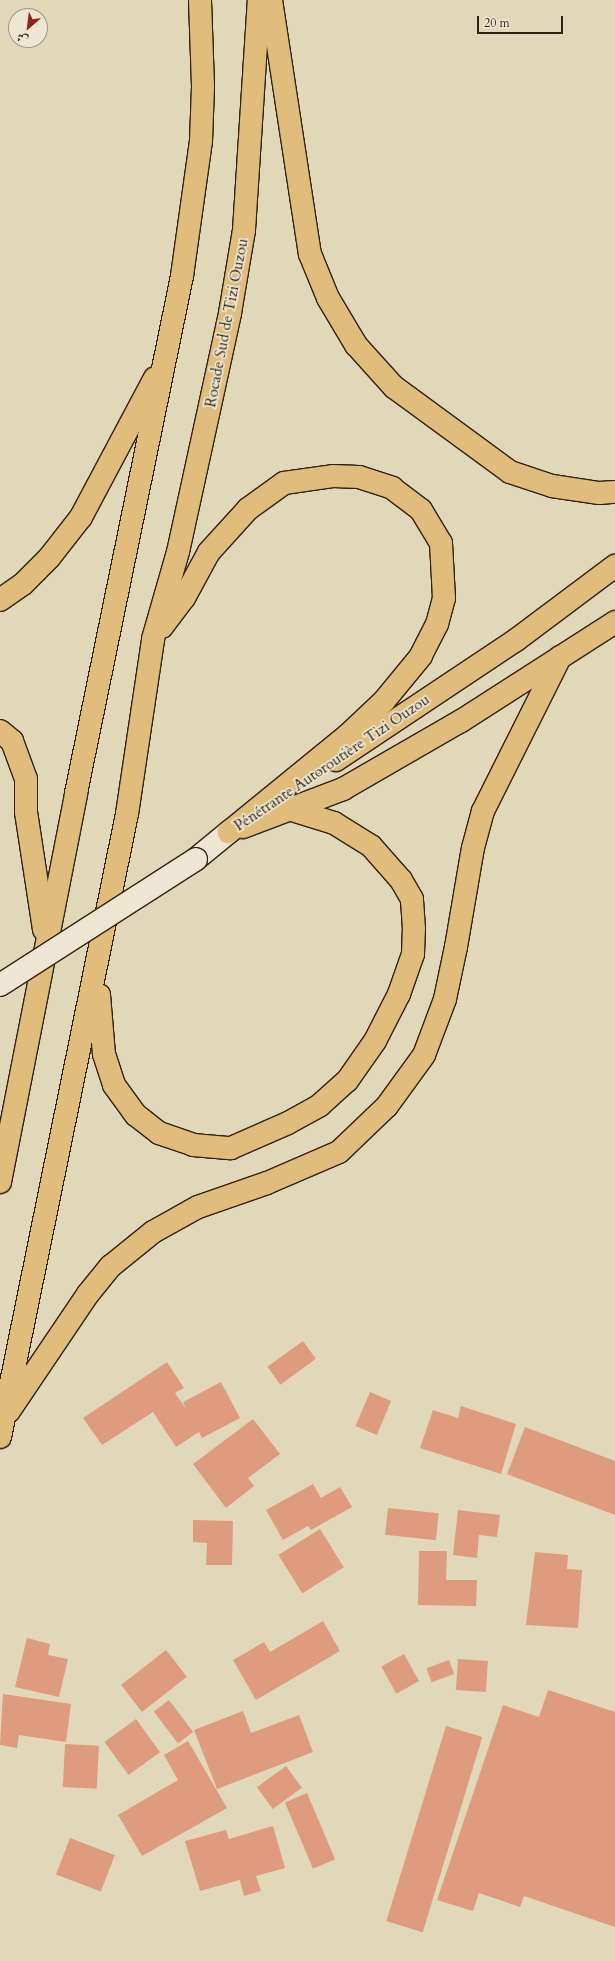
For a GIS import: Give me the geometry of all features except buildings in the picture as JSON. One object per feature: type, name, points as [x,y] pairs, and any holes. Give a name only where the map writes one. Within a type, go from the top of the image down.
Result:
[{"type":"highway","points":[[0,1182],[132,517],[167,356],[194,197],[201,141],[203,86],[200,0]]},
{"type":"highway","name":"Rocade Sud de Tizi Ouzou","points":[[98,962],[127,814],[153,639],[178,552],[215,393],[244,230],[259,0]]},
{"type":"highway","points":[[271,0],[310,254],[328,298],[356,345],[394,387],[510,472],[552,486],[599,492],[615,492]]},
{"type":"highway","points":[[0,600],[23,584],[49,558],[81,517],[167,356]]},
{"type":"highway","points":[[153,639],[184,598],[209,552],[248,509],[284,483],[333,476],[359,478],[392,488],[421,510],[441,543],[444,598],[437,624],[421,656],[384,701],[348,735],[229,832]]},
{"type":"highway","name":"Pénétrante Autoroutière Tizi Ouzou","points":[[229,832],[516,640],[615,566]]},
{"type":"highway","name":"Pénétrante Autoroutière Tizi Ouzou","points":[[229,832],[292,810],[337,792],[461,722],[615,622]]},
{"type":"highway","points":[[2,1427],[88,1294],[111,1266],[153,1232],[198,1207],[266,1183],[339,1152],[392,1100],[424,1055],[445,999],[456,947],[472,848],[483,811],[560,657]]},
{"type":"highway","points":[[0,731],[12,741],[26,779],[26,812],[47,943]]},
{"type":"highway","points":[[98,962],[104,1054],[114,1085],[136,1115],[159,1133],[193,1145],[231,1148],[288,1124],[320,1105],[347,1081],[375,1041],[399,994],[413,954],[412,899],[401,880],[371,846],[334,823],[292,810]]},
{"type":"highway","points":[[2,1427],[98,962]]},
{"type":"main road","points":[[0,985],[196,859],[229,832]]}]
